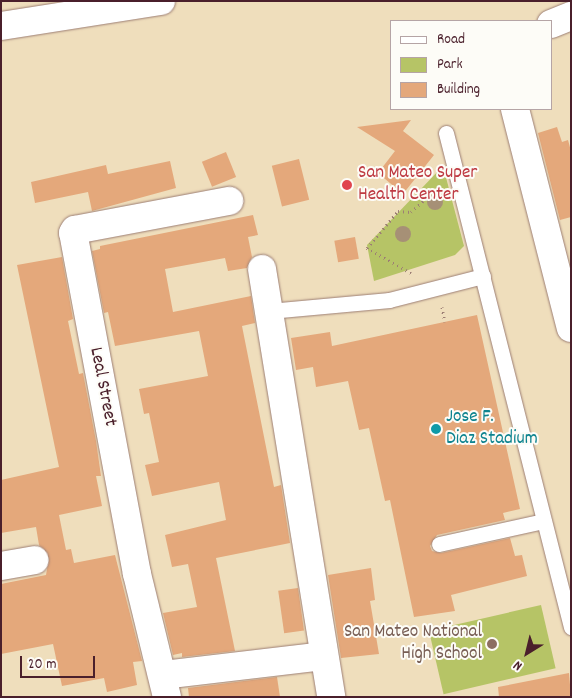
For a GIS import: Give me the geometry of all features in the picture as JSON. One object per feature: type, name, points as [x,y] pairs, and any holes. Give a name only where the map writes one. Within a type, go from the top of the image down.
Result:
[{"type":"street","points":[[1,26],[161,1]]},
{"type":"street","points":[[552,24],[571,16]]},
{"type":"street","points":[[515,110],[571,328]]},
{"type":"street","name":"Leal Street","points":[[165,686],[138,574],[73,233],[75,230],[229,201]]},
{"type":"street","points":[[262,269],[331,697]]},
{"type":"street","points":[[1,566],[34,560]]},
{"type":"street","points":[[165,686],[324,656]]},
{"type":"lane","points":[[446,133],[571,627]]},
{"type":"lane","points":[[269,311],[324,308],[418,294],[483,276]]},
{"type":"lane","points":[[439,544],[544,521]]},
{"type":"path","points":[[418,294],[414,274],[367,248],[398,211],[411,212],[456,171]]},
{"type":"green space","points":[[443,166],[464,246],[455,255],[374,281],[367,245]]},
{"type":"green space","points":[[541,605],[556,668],[444,694],[429,631]]},
{"type":"building","points":[[411,120],[403,131],[434,155],[403,194],[378,173],[395,151],[357,127]]},
{"type":"building","points":[[557,127],[562,142],[568,140],[571,151],[571,217],[560,220],[538,133]]},
{"type":"building","points":[[226,152],[236,177],[212,187],[202,162]]},
{"type":"building","points":[[299,159],[309,200],[282,207],[272,166]]},
{"type":"building","points":[[170,161],[176,188],[92,211],[88,192],[35,203],[31,182],[106,165],[108,174]]},
{"type":"building","points":[[253,215],[258,235],[248,237],[252,257],[247,268],[228,271],[225,258],[165,269],[173,312],[251,296],[255,323],[242,326],[274,487],[281,485],[290,543],[216,558],[235,651],[182,657],[182,653],[173,655],[163,613],[197,607],[188,564],[172,567],[165,535],[226,520],[219,482],[152,496],[145,465],[159,462],[149,413],[144,414],[139,389],[208,376],[199,331],[115,346],[108,312],[104,313],[92,251],[100,249],[100,246]]},
{"type":"building","points":[[355,237],[359,259],[338,262],[334,241]]},
{"type":"building","points":[[62,257],[73,319],[68,321],[79,374],[83,373],[96,441],[101,476],[96,476],[102,506],[59,515],[66,550],[71,549],[74,563],[115,555],[142,661],[133,662],[137,685],[107,692],[104,678],[62,686],[53,644],[1,654],[1,584],[46,575],[49,558],[39,545],[36,527],[1,533],[1,480],[59,467],[17,265]]},
{"type":"building","name":"Jose F. Diaz Stadium","points":[[477,315],[520,509],[503,513],[505,520],[437,535],[430,546],[432,551],[441,553],[510,538],[515,556],[522,555],[527,576],[451,595],[455,611],[414,617],[390,500],[385,501],[369,428],[359,430],[348,381],[316,387],[313,367],[296,370],[291,338],[330,332],[332,346]]},
{"type":"building","points":[[371,568],[375,600],[370,601],[379,654],[341,658],[328,575]]},
{"type":"building","points":[[298,588],[304,631],[284,633],[278,591]]},
{"type":"building","points":[[569,673],[571,697],[499,697],[498,687]]},
{"type":"building","points":[[277,677],[280,697],[189,697],[188,688]]},
{"type":"place","name":"San Mateo Super Health Center","points":[[347,185]]},
{"type":"place","name":"Jose F. Diaz Stadium","points":[[436,429]]},
{"type":"place","name":"San Mateo National High School","points":[[492,644]]}]
